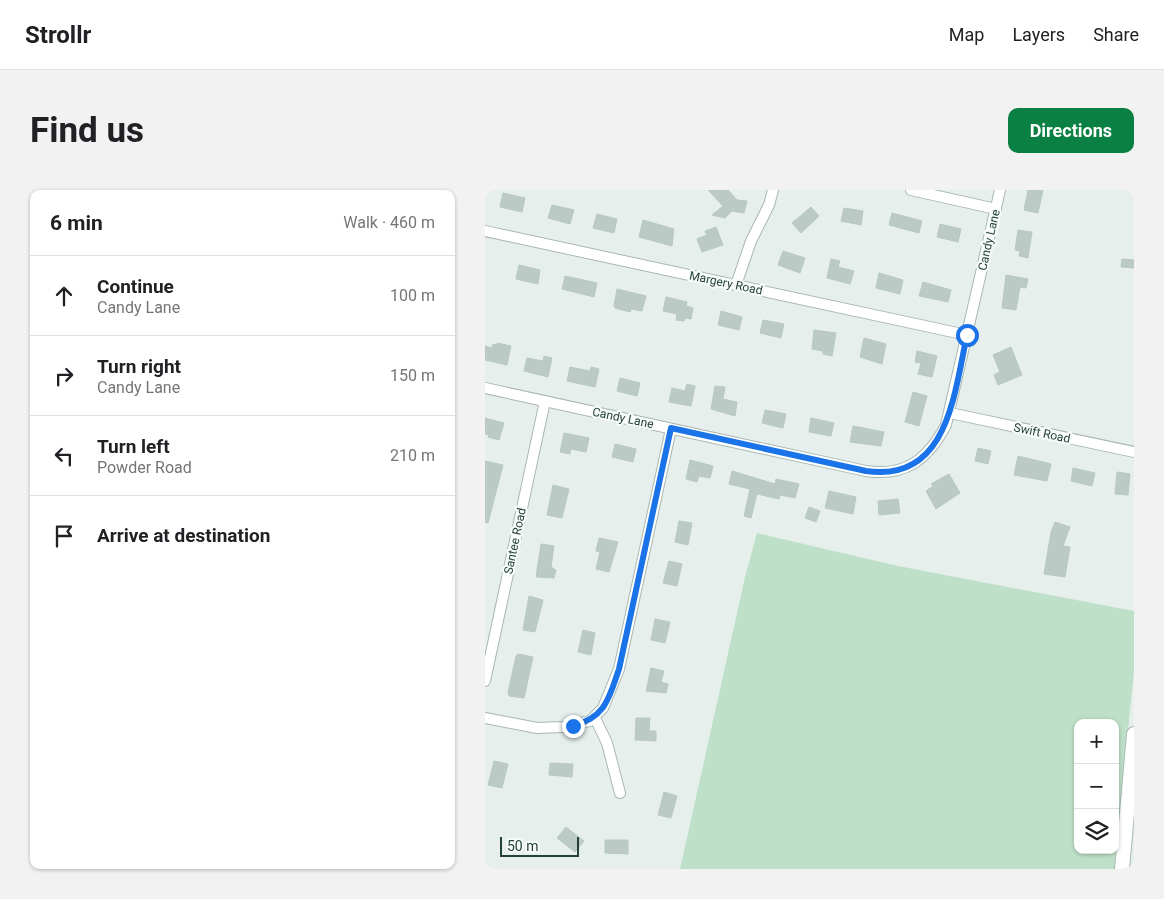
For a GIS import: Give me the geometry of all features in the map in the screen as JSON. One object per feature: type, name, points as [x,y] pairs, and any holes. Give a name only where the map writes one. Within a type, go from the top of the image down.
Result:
[{"type":"street","points":[[736,285],[751,241],[769,206],[773,190]]},
{"type":"street","points":[[911,190],[996,209]]},
{"type":"street","name":"Candy Lane","points":[[485,388],[866,471],[891,473],[902,470],[923,457],[940,437],[950,413],[1000,190]]},
{"type":"street","name":"Margery Road","points":[[485,231],[967,335]]},
{"type":"street","name":"Santee Road","points":[[485,681],[545,401]]},
{"type":"street","name":"Swift Road","points":[[950,413],[1134,452]]},
{"type":"street","points":[[485,718],[545,728],[573,726],[595,718],[608,699],[619,669],[671,428]]},
{"type":"street","points":[[595,718],[607,743],[620,794]]},
{"type":"street","points":[[1122,869],[1134,734]]},
{"type":"green space","points":[[757,533],[898,566],[1134,611],[1134,671],[1119,820],[1119,719],[1074,719],[1074,854],[1116,854],[1114,869],[680,869],[745,577]]},
{"type":"building","points":[[708,190],[728,190],[737,200],[747,201],[744,213],[732,211],[725,218],[712,215],[723,206]]},
{"type":"building","points":[[1028,190],[1043,190],[1038,213],[1024,210]]},
{"type":"building","points":[[503,193],[525,198],[522,212],[500,207]]},
{"type":"building","points":[[552,205],[574,210],[570,224],[548,218]]},
{"type":"building","points":[[811,207],[819,216],[801,233],[792,223]]},
{"type":"building","points":[[844,208],[863,211],[861,225],[841,221]]},
{"type":"building","points":[[892,213],[922,221],[919,233],[889,225]]},
{"type":"building","points":[[597,214],[617,219],[614,233],[593,228]]},
{"type":"building","points":[[643,220],[674,229],[672,246],[639,237]]},
{"type":"building","points":[[940,224],[961,229],[958,242],[937,237]]},
{"type":"building","points":[[716,227],[723,245],[702,252],[697,239],[707,235],[705,231]]},
{"type":"building","points":[[1018,230],[1032,232],[1028,258],[1019,256],[1020,251],[1015,250]]},
{"type":"building","points":[[783,251],[805,258],[800,273],[778,265]]},
{"type":"building","points":[[831,259],[840,261],[838,267],[854,271],[850,284],[827,278]]},
{"type":"building","points":[[1122,259],[1134,260],[1134,268],[1121,267]]},
{"type":"building","points":[[519,265],[540,270],[538,284],[516,279]]},
{"type":"building","points":[[879,273],[903,280],[900,294],[876,288]]},
{"type":"building","points":[[1006,275],[1028,279],[1026,288],[1020,287],[1016,310],[1002,308]]},
{"type":"building","points":[[565,276],[597,283],[594,297],[562,289]]},
{"type":"building","points":[[923,282],[951,290],[948,302],[919,296]]},
{"type":"building","points":[[617,289],[646,296],[642,311],[631,309],[630,312],[615,308]]},
{"type":"building","points":[[666,297],[687,302],[686,306],[693,308],[691,319],[685,318],[684,321],[676,320],[677,314],[663,311]]},
{"type":"building","points":[[721,311],[742,317],[739,330],[718,325]]},
{"type":"building","points":[[763,320],[784,324],[781,338],[760,333]]},
{"type":"building","points":[[814,330],[836,333],[832,356],[823,354],[823,351],[812,349]]},
{"type":"building","points":[[864,338],[886,344],[882,364],[860,357]]},
{"type":"building","points":[[497,343],[511,346],[507,365],[485,360],[485,346],[492,348],[493,344],[497,345]]},
{"type":"building","points":[[1011,347],[1022,375],[998,385],[994,375],[1000,372],[993,355]]},
{"type":"building","points":[[917,351],[937,356],[932,377],[918,374],[921,363],[915,362]]},
{"type":"building","points":[[544,356],[552,358],[548,377],[524,371],[527,358],[543,361]]},
{"type":"building","points":[[570,367],[590,371],[591,367],[599,369],[595,387],[567,381]]},
{"type":"building","points":[[620,378],[640,383],[637,396],[617,391]]},
{"type":"building","points":[[687,384],[695,386],[691,406],[669,402],[672,388],[685,391]]},
{"type":"building","points":[[715,386],[725,387],[723,399],[737,402],[735,416],[711,409]]},
{"type":"building","points":[[913,392],[927,396],[919,426],[905,422]]},
{"type":"building","points":[[765,410],[786,414],[783,428],[762,423]]},
{"type":"building","points":[[485,418],[504,423],[499,440],[488,437],[489,435],[485,434]]},
{"type":"building","points":[[811,418],[834,423],[831,436],[809,432]]},
{"type":"building","points":[[853,426],[884,432],[881,446],[850,442]]},
{"type":"building","points":[[564,433],[589,438],[586,452],[571,449],[570,454],[560,452]]},
{"type":"building","points":[[615,444],[636,449],[633,462],[612,457]]},
{"type":"building","points":[[978,448],[991,451],[988,464],[975,461]]},
{"type":"building","points":[[1018,456],[1051,464],[1047,481],[1014,475]]},
{"type":"building","points":[[690,460],[713,466],[710,478],[699,476],[697,482],[686,479]]},
{"type":"building","points":[[485,461],[503,465],[488,523],[485,522]]},
{"type":"building","points":[[1073,468],[1095,473],[1092,486],[1071,481]]},
{"type":"building","points":[[732,471],[775,484],[776,479],[799,484],[795,498],[780,495],[779,499],[757,494],[751,518],[744,516],[750,489],[729,484]]},
{"type":"building","points":[[1117,472],[1130,474],[1128,495],[1115,494]]},
{"type":"building","points":[[949,474],[960,493],[936,509],[926,491],[933,486],[931,484]]},
{"type":"building","points":[[553,485],[569,489],[562,518],[547,515]]},
{"type":"building","points":[[829,491],[856,497],[853,514],[825,508]]},
{"type":"building","points":[[898,499],[900,513],[879,515],[878,501]]},
{"type":"building","points":[[809,507],[820,511],[816,522],[805,518]]},
{"type":"building","points":[[679,521],[692,523],[688,545],[675,542]]},
{"type":"building","points":[[1055,522],[1070,527],[1063,546],[1070,547],[1065,577],[1044,574],[1051,532]]},
{"type":"building","points":[[599,538],[618,542],[609,572],[596,569],[600,552],[596,551]]},
{"type":"building","points":[[541,544],[554,546],[551,567],[556,570],[554,578],[536,577]]},
{"type":"building","points":[[669,561],[682,564],[677,586],[663,583]]},
{"type":"building","points":[[529,596],[543,600],[535,632],[523,630]]},
{"type":"building","points":[[655,619],[670,622],[665,643],[651,640]]},
{"type":"building","points":[[583,630],[595,633],[591,655],[578,652]]},
{"type":"building","points":[[518,654],[533,657],[524,698],[509,696],[508,692]]},
{"type":"building","points":[[651,668],[664,671],[661,682],[668,684],[666,693],[646,691]]},
{"type":"building","points":[[636,718],[650,718],[649,731],[656,731],[656,741],[635,740]]},
{"type":"building","points":[[494,761],[508,764],[502,788],[488,785]]},
{"type":"building","points":[[550,763],[573,764],[572,777],[549,775]]},
{"type":"building","points":[[664,792],[677,796],[671,818],[658,815]]},
{"type":"building","points":[[566,827],[584,841],[575,852],[557,838]]},
{"type":"building","points":[[605,840],[628,840],[628,854],[605,853]]},
{"type":"route","points":[[573,726],[590,721],[599,714],[608,699],[619,669],[671,428],[866,471],[891,473],[902,470],[923,457],[933,447],[946,425],[967,335]]}]
